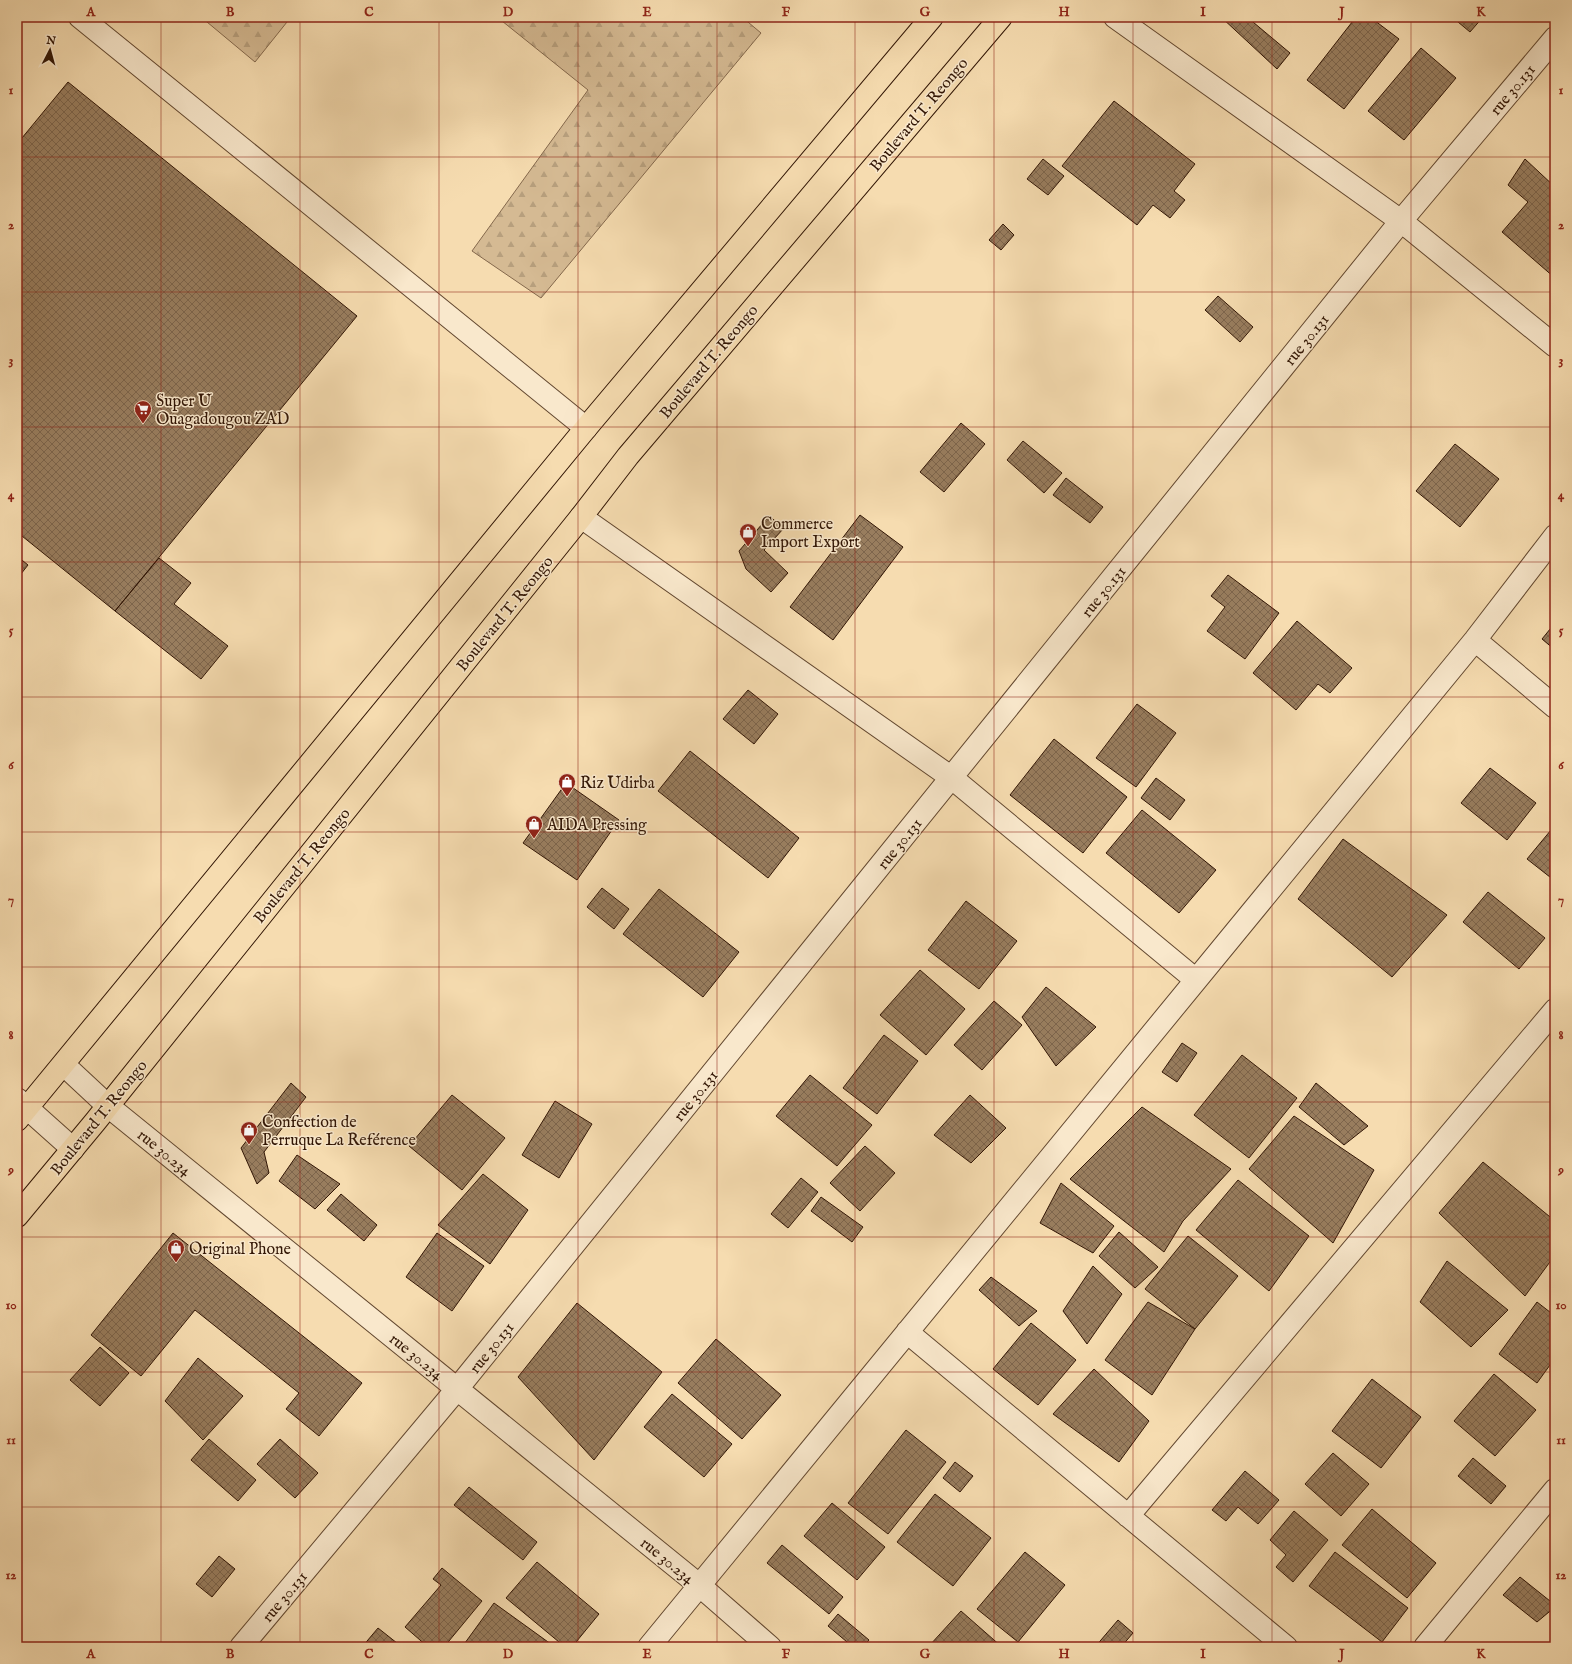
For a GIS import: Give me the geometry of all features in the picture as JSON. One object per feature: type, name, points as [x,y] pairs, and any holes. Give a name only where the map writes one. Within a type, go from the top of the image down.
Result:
[{"type":"main road","points":[[20,1109],[64,1065],[586,428],[932,17]]},
{"type":"main road","name":"Boulevard T. Reongo","points":[[17,1216],[108,1106],[581,517],[628,456],[1001,17]]},
{"type":"street","points":[[80,17],[586,428]]},
{"type":"street","points":[[1115,17],[1401,221],[1555,346]]},
{"type":"street","name":"rue 30.131","points":[[241,1647],[457,1389],[1401,221],[1555,38]]},
{"type":"street","points":[[581,517],[952,778],[1196,980]]},
{"type":"street","points":[[649,1647],[1475,640],[1555,536]]},
{"type":"street","points":[[1475,640],[1555,707]]},
{"type":"street","points":[[1128,1516],[1555,1010]]},
{"type":"street","name":"rue 30.234","points":[[64,1065],[108,1106],[699,1585],[770,1647]]},
{"type":"street","points":[[20,1109],[73,1149]]},
{"type":"street","points":[[907,1332],[1286,1647]]},
{"type":"street","points":[[1425,1647],[1555,1490]]},
{"type":"green space","points":[[201,17],[291,17],[255,62]]},
{"type":"green space","points":[[497,17],[742,17],[761,33],[541,298],[472,251],[588,90]]},
{"type":"building","points":[[1221,17],[1247,17],[1290,53],[1277,69]]},
{"type":"building","points":[[1356,17],[1370,17],[1399,39],[1344,109],[1307,80]]},
{"type":"building","points":[[1452,17],[1483,17],[1470,32]]},
{"type":"building","points":[[1421,48],[1456,78],[1404,140],[1368,111]]},
{"type":"building","name":"Super U Ouagadougou ZAD","points":[[68,82],[357,316],[115,611],[17,532],[17,144]]},
{"type":"building","points":[[1114,101],[1195,164],[1174,191],[1185,200],[1170,218],[1153,205],[1137,225],[1062,166]]},
{"type":"building","points":[[1043,159],[1064,176],[1048,195],[1027,179]]},
{"type":"building","points":[[1525,159],[1555,187],[1555,278],[1502,232],[1528,202],[1508,185]]},
{"type":"building","points":[[1003,224],[1014,235],[1001,250],[989,240]]},
{"type":"building","points":[[1218,296],[1253,327],[1240,342],[1205,310]]},
{"type":"building","points":[[961,423],[985,444],[944,492],[920,472]]},
{"type":"building","points":[[1023,441],[1062,473],[1044,493],[1007,460]]},
{"type":"building","points":[[1455,444],[1499,479],[1460,527],[1416,491]]},
{"type":"building","points":[[1066,478],[1103,507],[1090,523],[1053,495]]},
{"type":"building","points":[[860,515],[903,547],[833,640],[790,607]]},
{"type":"building","points":[[769,516],[784,528],[764,550],[788,573],[771,592],[746,569],[739,551]]},
{"type":"building","points":[[17,556],[28,565],[17,579]]},
{"type":"building","points":[[159,558],[191,583],[174,604],[228,646],[201,679],[115,611]]},
{"type":"building","points":[[1228,575],[1279,613],[1245,659],[1207,631],[1225,607],[1211,596]]},
{"type":"building","points":[[1297,621],[1352,668],[1330,693],[1318,684],[1296,710],[1253,673]]},
{"type":"building","points":[[1555,623],[1555,650],[1542,639]]},
{"type":"building","points":[[748,690],[778,714],[754,744],[723,719]]},
{"type":"building","points":[[1137,704],[1176,733],[1136,787],[1096,758]]},
{"type":"building","points":[[1054,739],[1127,797],[1083,853],[1010,795]]},
{"type":"building","points":[[690,751],[799,838],[768,878],[658,791]]},
{"type":"building","points":[[1490,768],[1536,803],[1507,840],[1461,803]]},
{"type":"building","points":[[1156,778],[1185,800],[1170,820],[1141,798]]},
{"type":"building","points":[[566,783],[619,820],[577,880],[523,843]]},
{"type":"building","points":[[1142,810],[1216,870],[1179,913],[1106,853]]},
{"type":"building","points":[[1551,830],[1555,833],[1555,881],[1527,859]]},
{"type":"building","points":[[1343,839],[1447,915],[1392,977],[1298,899]]},
{"type":"building","points":[[602,888],[629,909],[614,929],[587,907]]},
{"type":"building","points":[[659,889],[739,952],[703,997],[623,934]]},
{"type":"building","points":[[1488,892],[1545,938],[1519,969],[1463,922]]},
{"type":"building","points":[[966,901],[1017,941],[979,989],[928,950]]},
{"type":"building","points":[[920,970],[965,1009],[926,1055],[880,1015]]},
{"type":"building","points":[[1046,987],[1096,1027],[1056,1066],[1022,1017]]},
{"type":"building","points":[[994,1001],[1022,1025],[982,1070],[954,1045]]},
{"type":"building","points":[[884,1035],[918,1061],[877,1114],[843,1088]]},
{"type":"building","points":[[1182,1043],[1197,1053],[1177,1082],[1162,1072]]},
{"type":"building","points":[[1242,1055],[1297,1098],[1249,1158],[1194,1115]]},
{"type":"building","points":[[810,1075],[872,1125],[837,1166],[776,1116]]},
{"type":"building","points":[[291,1083],[306,1097],[264,1152],[269,1173],[257,1184],[241,1148]]},
{"type":"building","points":[[1316,1083],[1368,1126],[1344,1145],[1299,1107]]},
{"type":"building","points":[[452,1095],[505,1138],[462,1190],[409,1146]]},
{"type":"building","points":[[970,1095],[1006,1128],[971,1163],[934,1135]]},
{"type":"building","points":[[555,1101],[592,1124],[559,1178],[522,1155]]},
{"type":"building","points":[[1142,1107],[1231,1169],[1183,1221],[1164,1252],[1070,1179]]},
{"type":"building","points":[[1294,1116],[1374,1170],[1333,1243],[1249,1169]]},
{"type":"building","points":[[865,1146],[895,1173],[860,1211],[830,1183]]},
{"type":"building","points":[[297,1155],[340,1184],[315,1209],[279,1181]]},
{"type":"building","points":[[1483,1162],[1555,1221],[1555,1255],[1525,1296],[1439,1213]]},
{"type":"building","points":[[483,1174],[528,1210],[490,1264],[438,1225]]},
{"type":"building","points":[[801,1178],[818,1192],[788,1228],[771,1214]]},
{"type":"building","points":[[1238,1180],[1309,1236],[1269,1291],[1196,1230]]},
{"type":"building","points":[[1061,1183],[1114,1226],[1093,1253],[1040,1223]]},
{"type":"building","points":[[341,1194],[377,1225],[364,1241],[327,1210]]},
{"type":"building","points":[[821,1197],[863,1227],[852,1242],[811,1211]]},
{"type":"building","points":[[1119,1232],[1158,1267],[1135,1288],[1099,1256]]},
{"type":"building","points":[[173,1233],[362,1383],[319,1436],[286,1409],[299,1393],[195,1310],[141,1376],[91,1335]]},
{"type":"building","points":[[437,1233],[484,1266],[452,1311],[406,1277]]},
{"type":"building","points":[[1188,1236],[1238,1276],[1195,1329],[1145,1289]]},
{"type":"building","points":[[1447,1261],[1508,1310],[1471,1347],[1420,1302]]},
{"type":"building","points":[[1093,1266],[1122,1294],[1087,1344],[1063,1311]]},
{"type":"building","points":[[991,1277],[1037,1311],[1019,1326],[979,1290]]},
{"type":"building","points":[[1148,1302],[1195,1329],[1152,1395],[1105,1360]]},
{"type":"building","points":[[1537,1302],[1555,1316],[1555,1358],[1537,1383],[1499,1354]]},
{"type":"building","points":[[577,1303],[662,1372],[594,1460],[518,1377]]},
{"type":"building","points":[[1031,1323],[1076,1360],[1038,1405],[993,1369]]},
{"type":"building","points":[[716,1339],[781,1395],[742,1439],[678,1383]]},
{"type":"building","points":[[100,1347],[129,1373],[100,1406],[70,1380]]},
{"type":"building","points":[[198,1358],[243,1396],[203,1440],[165,1401]]},
{"type":"building","points":[[1094,1369],[1149,1421],[1119,1462],[1053,1414]]},
{"type":"building","points":[[1494,1374],[1536,1410],[1495,1456],[1454,1421]]},
{"type":"building","points":[[1372,1379],[1421,1417],[1381,1468],[1332,1431]]},
{"type":"building","points":[[672,1394],[732,1444],[704,1477],[644,1427]]},
{"type":"building","points":[[906,1430],[946,1462],[888,1534],[848,1503]]},
{"type":"building","points":[[209,1439],[256,1480],[238,1501],[191,1460]]},
{"type":"building","points":[[280,1439],[318,1473],[295,1498],[257,1464]]},
{"type":"building","points":[[1333,1453],[1369,1484],[1341,1516],[1305,1484]]},
{"type":"building","points":[[1473,1458],[1506,1486],[1491,1504],[1458,1476]]},
{"type":"building","points":[[955,1462],[973,1476],[960,1492],[943,1478]]},
{"type":"building","points":[[1245,1471],[1279,1500],[1258,1524],[1238,1507],[1226,1521],[1212,1510]]},
{"type":"building","points":[[469,1487],[537,1542],[523,1560],[454,1505]]},
{"type":"building","points":[[935,1494],[991,1538],[953,1586],[897,1542]]},
{"type":"building","points":[[832,1503],[885,1547],[857,1580],[804,1536]]},
{"type":"building","points":[[1372,1509],[1436,1563],[1407,1598],[1342,1545]]},
{"type":"building","points":[[1294,1511],[1328,1540],[1293,1582],[1276,1567],[1286,1555],[1270,1540]]},
{"type":"building","points":[[782,1545],[843,1597],[829,1614],[767,1563]]},
{"type":"building","points":[[1025,1552],[1065,1585],[1018,1642],[977,1609]]},
{"type":"building","points":[[1335,1552],[1408,1608],[1382,1642],[1309,1586]]},
{"type":"building","points":[[219,1556],[235,1569],[212,1597],[196,1584]]},
{"type":"building","points":[[537,1562],[599,1614],[572,1647],[565,1647],[506,1598]]},
{"type":"building","points":[[442,1568],[482,1601],[444,1647],[428,1647],[405,1627],[441,1585],[433,1579]]},
{"type":"building","points":[[1520,1577],[1555,1605],[1555,1607],[1537,1622],[1503,1595]]},
{"type":"building","points":[[494,1603],[555,1647],[462,1647]]},
{"type":"building","points":[[961,1611],[1002,1647],[929,1646]]},
{"type":"building","points":[[838,1614],[869,1640],[863,1647],[853,1647],[828,1626]]},
{"type":"building","points":[[1118,1620],[1133,1633],[1121,1647],[1095,1647]]},
{"type":"building","points":[[378,1628],[402,1647],[362,1647]]},
{"type":"place","name":"Super U Ouagadougou ZAD","points":[[143,424]]},
{"type":"place","name":"Commerce Import Export","points":[[748,547]]},
{"type":"place","name":"Riz Udirba","points":[[567,797]]},
{"type":"place","name":"AIDA Pressing","points":[[534,839]]},
{"type":"place","name":"Confection de Perruque La Reférence","points":[[249,1145]]},
{"type":"place","name":"Original Phone","points":[[176,1263]]}]
